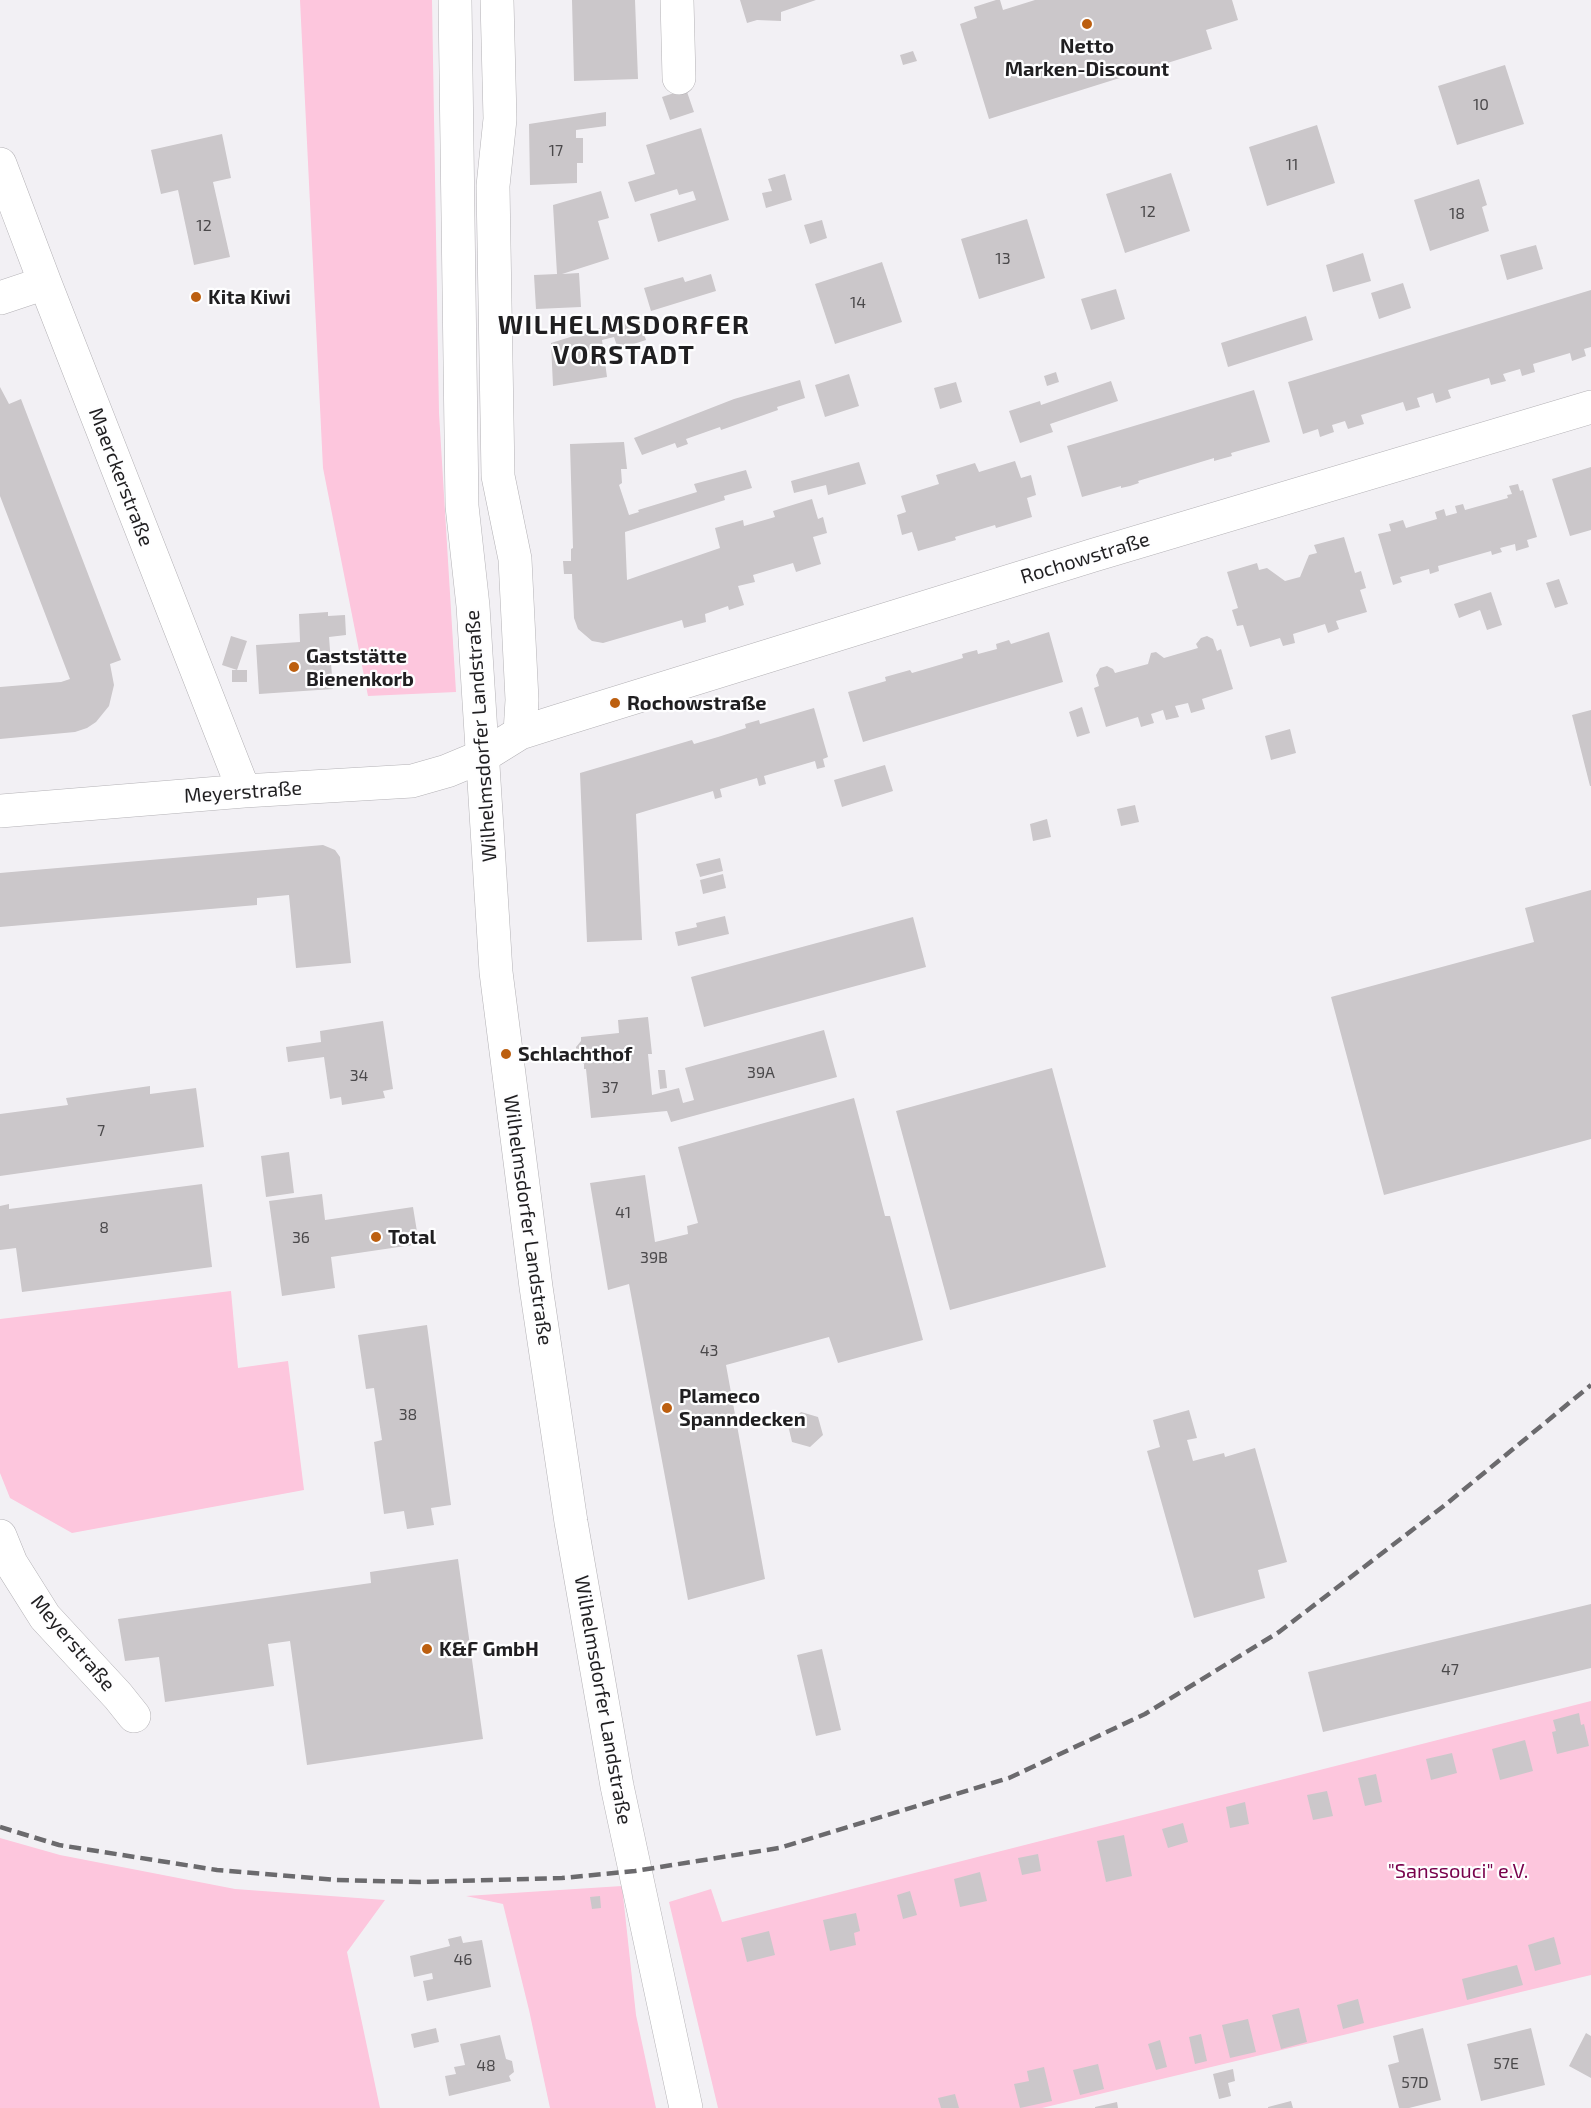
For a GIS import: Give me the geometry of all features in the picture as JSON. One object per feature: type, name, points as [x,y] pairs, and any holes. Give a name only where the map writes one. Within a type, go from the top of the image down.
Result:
[{"type":"street","name":"Wilhelmsdorfer Landstraße","points":[[455,0],[462,506],[473,606],[496,972],[536,1287],[571,1522],[613,1764],[686,2108]]},
{"type":"street","name":"Wilhelmsdorfer Landstraße","points":[[497,0],[500,119],[493,186],[498,476],[514,559],[522,700],[520,734]]},
{"type":"street","points":[[677,0],[679,78]]},
{"type":"street","name":"Maerckerstraße","points":[[0,164],[243,791]]},
{"type":"street","points":[[457,177],[493,186]]},
{"type":"street","points":[[0,298],[45,283]]},
{"type":"street","name":"Rochowstraße","points":[[483,756],[520,734],[1094,555],[1591,408]]},
{"type":"street","name":"Meyerstraße","points":[[0,812],[243,791],[412,781],[447,771],[483,756]]},
{"type":"street","name":"Meyerstraße","points":[[0,1536],[10,1563],[45,1617],[134,1716]]},
{"type":"green space","points":[[300,0],[432,0],[439,413],[456,692],[368,696],[323,468]]},
{"type":"green space","points":[[231,1291],[238,1368],[288,1361],[304,1490],[72,1533],[10,1498],[0,1473],[0,1319]]},
{"type":"green space","name":"\"Sanssouci\" e.V.","points":[[1591,1701],[1591,1975],[1042,2108],[718,2108],[669,1902],[711,1889],[722,1922]]},
{"type":"green space","points":[[0,1838],[60,1855],[235,1889],[385,1900],[347,1952],[380,2108],[0,2108]]},
{"type":"green space","points":[[622,1886],[636,2015],[656,2108],[550,2108],[503,1904],[466,1896]]},
{"type":"building","points":[[572,0],[635,0],[638,79],[574,81]]},
{"type":"building","points":[[740,0],[816,0],[781,12],[781,21],[757,20],[747,23]]},
{"type":"building","points":[[1000,0],[1003,10],[1035,0],[1232,0],[1238,20],[1206,30],[1212,49],[989,119],[960,24],[977,18],[974,7]]},
{"type":"building","points":[[913,51],[917,61],[903,65],[900,55]]},
{"type":"building","points":[[1505,65],[1524,124],[1457,145],[1438,86]]},
{"type":"building","points":[[686,89],[694,112],[670,120],[662,97]]},
{"type":"building","points":[[606,112],[606,126],[576,130],[576,138],[583,138],[583,163],[577,163],[577,183],[530,185],[529,124]]},
{"type":"building","points":[[1317,125],[1335,183],[1267,206],[1249,147]]},
{"type":"building","points":[[701,128],[729,220],[658,242],[650,214],[696,200],[693,191],[679,195],[677,189],[635,202],[628,182],[655,174],[646,145]]},
{"type":"building","points":[[222,134],[231,178],[213,182],[230,257],[194,265],[178,190],[161,194],[151,150]]},
{"type":"building","points":[[1171,173],[1190,231],[1125,253],[1106,194]]},
{"type":"building","points":[[785,174],[792,200],[766,208],[762,193],[772,191],[768,179]]},
{"type":"building","points":[[1479,179],[1487,205],[1482,207],[1489,231],[1430,251],[1414,200]]},
{"type":"building","points":[[601,191],[609,218],[598,221],[609,259],[562,274],[579,273],[581,307],[536,309],[534,275],[557,274],[553,205]]},
{"type":"building","points":[[1027,219],[1045,278],[979,299],[961,239]]},
{"type":"building","points":[[822,220],[827,238],[810,244],[804,225]]},
{"type":"building","points":[[1536,245],[1543,269],[1507,280],[1500,255]]},
{"type":"building","points":[[1363,253],[1371,281],[1333,292],[1326,265]]},
{"type":"building","points":[[882,262],[902,322],[835,344],[815,284]]},
{"type":"building","points":[[711,274],[716,291],[651,311],[644,288],[683,277],[685,282]]},
{"type":"building","points":[[1403,283],[1411,308],[1379,319],[1371,293]]},
{"type":"building","points":[[1116,289],[1125,319],[1091,330],[1081,299]]},
{"type":"building","points":[[1591,290],[1591,347],[1584,349],[1586,356],[1572,361],[1570,353],[1533,364],[1535,372],[1522,376],[1520,369],[1503,374],[1506,381],[1491,385],[1489,378],[1448,390],[1451,398],[1436,403],[1433,393],[1417,398],[1420,407],[1406,411],[1403,402],[1361,415],[1364,424],[1348,429],[1345,421],[1332,425],[1334,432],[1320,437],[1318,429],[1303,434],[1288,382]]},
{"type":"building","points":[[638,316],[646,340],[618,349],[614,337],[602,340],[607,377],[553,386],[551,343]]},
{"type":"building","points":[[1306,316],[1313,340],[1228,367],[1221,343]]},
{"type":"building","points":[[1056,372],[1059,382],[1047,386],[1044,376]]},
{"type":"building","points":[[849,374],[859,406],[825,417],[815,385]]},
{"type":"building","points":[[800,380],[805,398],[721,430],[720,427],[686,439],[688,444],[677,448],[675,443],[642,455],[634,438],[734,399]]},
{"type":"building","points":[[1111,381],[1118,401],[1050,424],[1053,432],[1020,443],[1009,411],[1040,401],[1041,405]]},
{"type":"building","points":[[956,382],[962,402],[940,409],[934,388]]},
{"type":"building","points":[[0,387],[9,404],[21,399],[121,660],[110,664],[114,685],[109,706],[96,722],[75,732],[0,739],[0,687],[61,682],[70,679],[0,496]]},
{"type":"building","points":[[1254,390],[1270,442],[1231,453],[1232,456],[1214,461],[1214,458],[1138,481],[1139,483],[1130,486],[1121,488],[1121,486],[1082,497],[1067,446]]},
{"type":"building","points":[[624,442],[627,469],[621,469],[622,483],[619,485],[629,515],[639,512],[638,510],[697,492],[694,484],[746,470],[752,488],[724,496],[725,500],[625,532],[627,580],[720,548],[715,528],[743,520],[744,526],[775,517],[773,511],[812,499],[818,519],[823,517],[827,533],[813,537],[821,564],[796,572],[793,563],[753,575],[755,582],[738,586],[744,605],[729,610],[728,606],[705,614],[706,622],[684,628],[682,620],[603,643],[592,641],[578,629],[574,618],[572,574],[564,574],[563,561],[571,561],[571,549],[573,548],[570,444]]},
{"type":"building","points":[[1015,461],[1021,478],[1031,475],[1036,495],[1027,498],[1032,517],[996,528],[995,525],[918,551],[912,532],[902,535],[897,515],[906,512],[901,496],[939,484],[936,475],[975,463],[979,472]]},
{"type":"building","points":[[859,462],[866,484],[828,495],[826,485],[794,493],[791,481]]},
{"type":"building","points":[[1591,467],[1591,530],[1570,536],[1552,479]]},
{"type":"building","points":[[1518,484],[1520,491],[1523,490],[1537,537],[1527,540],[1529,547],[1516,551],[1515,544],[1500,548],[1502,552],[1492,555],[1491,551],[1438,566],[1439,571],[1430,574],[1429,569],[1400,577],[1402,582],[1393,585],[1378,534],[1391,531],[1389,524],[1403,520],[1406,528],[1437,519],[1435,512],[1444,509],[1446,516],[1457,513],[1455,506],[1463,504],[1465,510],[1508,498],[1507,495],[1512,494],[1509,486]]},
{"type":"building","points":[[1344,537],[1355,573],[1361,571],[1366,588],[1360,590],[1367,612],[1336,621],[1339,629],[1328,633],[1325,624],[1293,634],[1295,643],[1283,646],[1280,638],[1250,647],[1243,625],[1237,626],[1232,610],[1238,608],[1227,572],[1257,563],[1259,570],[1267,568],[1285,581],[1300,577],[1309,555],[1317,553],[1314,545]]},
{"type":"building","points":[[1559,579],[1568,604],[1555,608],[1546,583]]},
{"type":"building","points":[[1491,592],[1502,625],[1487,630],[1480,610],[1459,618],[1454,604]]},
{"type":"building","name":"Gaststätte Bienenkorb","points":[[328,612],[328,616],[345,615],[346,635],[329,637],[333,689],[259,694],[256,645],[300,642],[299,614]]},
{"type":"building","points":[[1049,632],[1063,682],[863,742],[848,692],[886,681],[885,677],[910,670],[912,673],[963,658],[962,654],[977,650],[978,654],[997,649],[996,644],[1009,640],[1011,644]]},
{"type":"building","points":[[231,636],[247,641],[237,670],[222,665]]},
{"type":"building","points":[[1207,636],[1213,639],[1217,651],[1221,649],[1233,689],[1202,699],[1205,709],[1191,713],[1188,703],[1175,706],[1179,717],[1166,720],[1163,710],[1151,714],[1154,723],[1141,727],[1138,717],[1106,727],[1094,688],[1099,686],[1096,675],[1100,668],[1107,666],[1115,673],[1148,664],[1151,653],[1156,652],[1164,658],[1198,648],[1196,644],[1201,638]]},
{"type":"building","points":[[232,670],[247,670],[247,682],[232,682]]},
{"type":"building","points":[[1082,707],[1090,733],[1077,737],[1069,712]]},
{"type":"building","points":[[814,708],[828,757],[823,759],[825,767],[817,769],[815,761],[764,776],[766,784],[759,786],[757,778],[720,789],[722,797],[715,799],[713,791],[636,814],[642,940],[587,942],[580,773],[692,740],[694,744],[718,737],[746,728],[745,724],[759,720],[760,724]]},
{"type":"building","points":[[1591,710],[1591,786],[1590,786],[1572,715]]},
{"type":"building","points":[[1290,729],[1296,753],[1271,760],[1265,736]]},
{"type":"building","points":[[885,765],[893,791],[842,807],[834,780]]},
{"type":"building","points":[[1135,805],[1139,822],[1121,826],[1117,809]]},
{"type":"building","points":[[1047,819],[1051,837],[1033,841],[1030,824]]},
{"type":"building","points":[[323,845],[335,850],[340,857],[351,963],[296,968],[289,895],[257,898],[257,905],[0,927],[0,873]]},
{"type":"building","points":[[720,858],[723,871],[700,877],[696,864]]},
{"type":"building","points":[[723,874],[726,888],[703,894],[700,880]]},
{"type":"building","points":[[1591,890],[1591,1139],[1384,1195],[1331,997],[1534,942],[1525,908]]},
{"type":"building","points":[[725,916],[729,934],[678,946],[675,932],[697,927],[696,923]]},
{"type":"building","points":[[913,917],[926,967],[704,1027],[691,977]]},
{"type":"building","points":[[648,1017],[652,1054],[648,1054],[652,1095],[679,1088],[683,1103],[694,1100],[685,1068],[824,1030],[837,1077],[671,1122],[667,1111],[591,1118],[586,1069],[577,1058],[576,1047],[581,1037],[619,1033],[618,1020]]},
{"type":"building","points":[[383,1021],[393,1089],[383,1091],[385,1098],[342,1105],[341,1097],[330,1099],[324,1057],[288,1062],[286,1047],[321,1042],[320,1031]]},
{"type":"building","points":[[1052,1068],[1106,1267],[950,1310],[896,1111]]},
{"type":"building","points":[[658,1070],[665,1070],[667,1088],[660,1089]]},
{"type":"building","points":[[150,1086],[150,1094],[196,1088],[204,1147],[0,1176],[0,1114],[68,1105],[66,1098]]},
{"type":"building","points":[[854,1098],[885,1216],[890,1216],[923,1340],[838,1363],[829,1337],[726,1365],[765,1579],[688,1600],[629,1284],[608,1290],[590,1183],[645,1175],[655,1242],[688,1234],[687,1226],[698,1223],[678,1147]]},
{"type":"building","points":[[289,1152],[294,1193],[266,1197],[261,1156]]},
{"type":"building","points":[[202,1184],[212,1267],[22,1292],[16,1248],[0,1250],[0,1206],[9,1204],[9,1209]]},
{"type":"building","points":[[322,1194],[325,1220],[413,1207],[419,1244],[331,1257],[335,1288],[282,1296],[269,1201]]},
{"type":"building","points":[[427,1325],[451,1505],[431,1508],[434,1525],[407,1529],[404,1511],[384,1514],[374,1442],[382,1440],[374,1388],[366,1389],[358,1335]]},
{"type":"building","points":[[1189,1410],[1197,1438],[1187,1440],[1193,1461],[1224,1453],[1225,1457],[1255,1448],[1287,1562],[1258,1570],[1265,1598],[1194,1618],[1147,1451],[1160,1447],[1153,1420]]},
{"type":"building","points":[[801,1412],[818,1417],[823,1435],[810,1447],[792,1442],[788,1425]]},
{"type":"building","points":[[458,1559],[483,1739],[307,1765],[290,1641],[268,1644],[274,1686],[165,1702],[159,1657],[125,1661],[118,1619],[371,1583],[370,1572]]},
{"type":"building","points":[[1591,1604],[1591,1668],[1323,1732],[1308,1672]]},
{"type":"building","points":[[822,1649],[841,1730],[816,1736],[797,1655]]},
{"type":"building","points":[[1579,1713],[1589,1746],[1557,1754],[1552,1732],[1556,1731],[1553,1720]]},
{"type":"building","points":[[1525,1740],[1533,1771],[1500,1780],[1492,1749]]},
{"type":"building","points":[[1452,1753],[1457,1773],[1431,1780],[1426,1759]]},
{"type":"building","points":[[1376,1774],[1382,1802],[1365,1806],[1358,1778]]},
{"type":"building","points":[[1327,1791],[1333,1816],[1313,1820],[1307,1795]]},
{"type":"building","points":[[1245,1802],[1249,1824],[1230,1828],[1226,1807]]},
{"type":"building","points":[[1183,1823],[1188,1842],[1168,1848],[1162,1829]]},
{"type":"building","points":[[1124,1835],[1132,1876],[1106,1882],[1097,1841]]},
{"type":"building","points":[[1038,1854],[1041,1871],[1022,1875],[1018,1858]]},
{"type":"building","points":[[980,1872],[987,1901],[960,1907],[954,1879]]},
{"type":"building","points":[[910,1891],[917,1915],[903,1919],[897,1895]]},
{"type":"building","points":[[600,1896],[601,1908],[592,1909],[590,1897]]},
{"type":"building","points":[[856,1913],[860,1931],[854,1933],[856,1945],[830,1951],[823,1920]]},
{"type":"building","points":[[769,1931],[775,1955],[747,1962],[741,1938]]},
{"type":"building","points":[[461,1936],[463,1943],[482,1940],[491,1987],[427,2001],[423,1981],[433,1979],[432,1973],[414,1977],[410,1956],[450,1946],[448,1939]]},
{"type":"building","points":[[1554,1937],[1561,1964],[1535,1971],[1528,1945]]},
{"type":"building","points":[[1517,1965],[1523,1985],[1467,2000],[1462,1979]]},
{"type":"building","points":[[1358,1999],[1364,2023],[1343,2029],[1337,2005]]},
{"type":"building","points":[[1299,2008],[1307,2042],[1281,2049],[1272,2015]]},
{"type":"building","points":[[1248,2019],[1256,2052],[1230,2058],[1222,2025]]},
{"type":"building","points":[[436,2028],[439,2042],[414,2048],[411,2034]]},
{"type":"building","points":[[1423,2028],[1441,2100],[1409,2108],[1399,2108],[1388,2065],[1399,2062],[1393,2036]]},
{"type":"building","points":[[1531,2028],[1545,2085],[1481,2101],[1467,2044]]},
{"type":"building","points":[[1586,2033],[1591,2036],[1591,2078],[1569,2066]]},
{"type":"building","points":[[1201,2034],[1207,2061],[1195,2064],[1189,2037]]},
{"type":"building","points":[[500,2035],[506,2059],[512,2061],[514,2072],[509,2076],[511,2081],[449,2096],[445,2076],[456,2074],[454,2067],[465,2065],[460,2044]]},
{"type":"building","points":[[1160,2040],[1167,2067],[1156,2070],[1148,2044]]},
{"type":"building","points":[[1098,2064],[1104,2089],[1080,2095],[1073,2070]]},
{"type":"building","points":[[1044,2067],[1052,2101],[1020,2108],[1014,2084],[1029,2081],[1027,2071]]},
{"type":"building","points":[[1233,2069],[1235,2081],[1228,2083],[1231,2096],[1219,2099],[1213,2074]]},
{"type":"building","points":[[955,2094],[959,2108],[941,2108],[938,2098]]},
{"type":"building","points":[[1291,2101],[1293,2108],[1268,2108],[1268,2107]]},
{"type":"building","points":[[1117,2102],[1118,2108],[1095,2108],[1095,2107]]},
{"type":"railway","points":[[0,1827],[59,1845],[217,1870],[336,1880],[420,1882],[562,1878],[635,1871],[779,1848],[1009,1778],[1145,1714],[1279,1632],[1445,1505],[1591,1385]]},
{"type":"place","name":"Netto Marken-Discount","points":[[1087,24]]},
{"type":"place","name":"Kita Kiwi","points":[[196,297]]},
{"type":"place","name":"Gaststätte Bienenkorb","points":[[294,667]]},
{"type":"place","name":"Rochowstraße","points":[[615,703]]},
{"type":"place","name":"Schlachthof","points":[[506,1054]]},
{"type":"place","name":"Total","points":[[376,1237]]},
{"type":"place","name":"Plameco Spanndecken","points":[[667,1408]]},
{"type":"place","name":"K&F GmbH","points":[[427,1649]]},
{"type":"district","name":"WILHELMSDORFER VORSTADT","points":[[624,340]]}]
